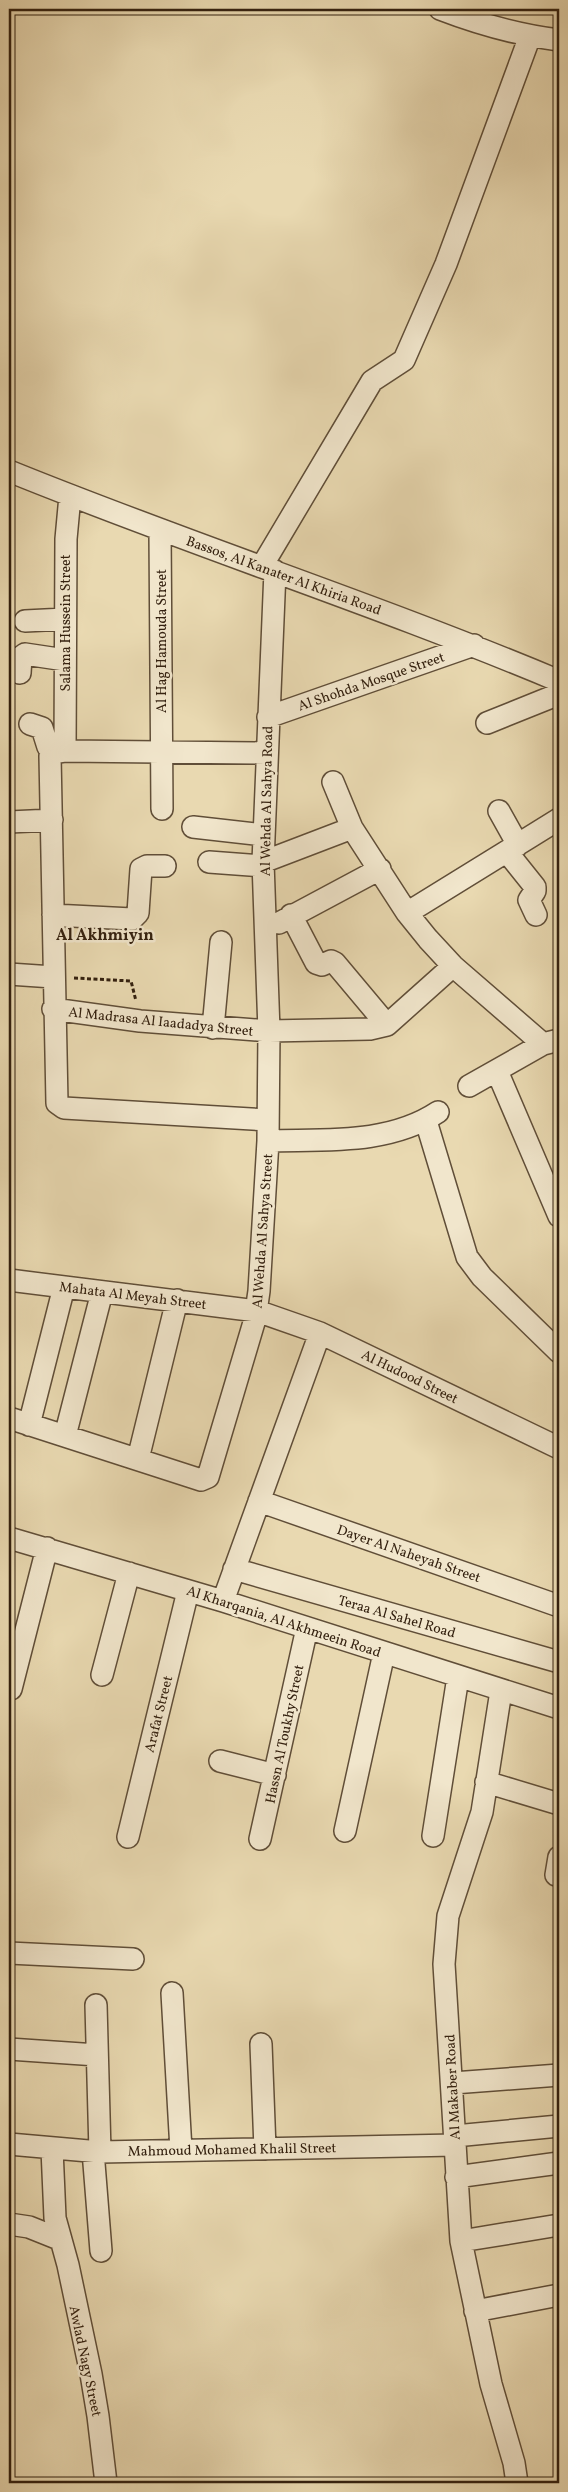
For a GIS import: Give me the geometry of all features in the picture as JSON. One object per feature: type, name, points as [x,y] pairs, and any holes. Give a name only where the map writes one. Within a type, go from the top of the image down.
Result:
[{"type":"street","points":[[440,9],[488,26],[530,36],[559,40]]},
{"type":"street","points":[[269,568],[372,381],[404,360],[446,264],[530,36]]},
{"type":"street","name":"Bassos, Al Kanater Al Khiria Road","points":[[9,471],[160,531],[269,568],[474,645],[559,681]]},
{"type":"street","name":"Salama Hussein Street","points":[[70,496],[66,539],[65,660],[52,820],[53,1009],[57,1103],[64,1108],[268,1130]]},
{"type":"street","name":"Al Hag Hamouda Street","points":[[160,531],[162,809]]},
{"type":"street","name":"Al Wehda Al Sahya Road","points":[[269,568],[268,717],[263,864],[269,1031]]},
{"type":"street","points":[[25,621],[65,619]]},
{"type":"street","name":"Al Shohda Mosque Street","points":[[268,717],[474,645]]},
{"type":"street","points":[[20,673],[21,658],[24,654],[65,660]]},
{"type":"street","points":[[487,723],[559,694]]},
{"type":"street","points":[[30,724],[42,728],[48,747],[57,752],[267,753]]},
{"type":"street","points":[[332,782],[352,828],[408,913],[453,966],[551,1042],[469,1086]]},
{"type":"street","points":[[498,811],[512,848],[535,886],[535,891],[529,900],[536,915]]},
{"type":"street","points":[[408,913],[559,819]]},
{"type":"street","points":[[9,822],[52,820]]},
{"type":"street","points":[[193,827],[264,835]]},
{"type":"street","points":[[209,862],[263,864],[352,828]]},
{"type":"street","points":[[53,915],[132,919],[138,913],[141,869],[147,866],[165,866]]},
{"type":"street","points":[[266,931],[291,915],[380,869]]},
{"type":"street","points":[[291,915],[316,963],[322,965],[331,961],[335,963],[387,1025],[453,966]]},
{"type":"street","points":[[213,1028],[221,942]]},
{"type":"street","points":[[9,974],[53,977]]},
{"type":"street","name":"Al Madrasa Al Iaadadya Street","points":[[53,1009],[140,1021],[269,1031],[370,1029],[387,1025]]},
{"type":"street","name":"Al Wehda Al Sahya Street","points":[[138,1459],[201,1480],[208,1477],[257,1311],[268,1130],[269,1031]]},
{"type":"street","points":[[496,1071],[559,1216]]},
{"type":"street","points":[[268,1130],[365,1138],[405,1130],[432,1116],[467,1257],[482,1277],[559,1352]]},
{"type":"street","name":"Mahata Al Meyah Street","points":[[9,1280],[257,1311]]},
{"type":"street","points":[[64,1287],[19,1421],[138,1459],[177,1300]]},
{"type":"street","points":[[65,1436],[102,1292]]},
{"type":"street","name":"Al Hudood Street","points":[[257,1311],[320,1333],[559,1448]]},
{"type":"street","points":[[222,1601],[320,1333]]},
{"type":"street","name":"Dayer Al Naheyah Street","points":[[259,1501],[559,1605]]},
{"type":"street","name":"Al Kharqania, Al Akhmeein Road","points":[[9,1538],[222,1601],[559,1708]]},
{"type":"street","points":[[11,1689],[47,1548]]},
{"type":"street","name":"Teraa Al Sahel Road","points":[[234,1569],[559,1662]]},
{"type":"street","points":[[102,1675],[129,1573]]},
{"type":"street","name":"Arafat Street","points":[[128,1836],[188,1591]]},
{"type":"street","name":"Hassn Al Toukhy Street","points":[[260,1840],[307,1628]]},
{"type":"street","points":[[346,1831],[384,1653]]},
{"type":"street","points":[[433,1836],[458,1677]]},
{"type":"street","name":"Al Makaber Road","points":[[501,1691],[482,1812],[448,1916],[444,1964],[453,2083],[456,2177],[461,2241],[491,2384],[514,2462],[516,2483]]},
{"type":"street","points":[[220,1761],[274,1775]]},
{"type":"street","points":[[486,1782],[559,1804]]},
{"type":"street","points":[[9,1953],[133,1959]]},
{"type":"street","points":[[172,1992],[181,2150]]},
{"type":"street","points":[[96,2005],[97,2151],[101,2251]]},
{"type":"street","points":[[261,2044],[265,2148]]},
{"type":"street","points":[[9,2049],[97,2055]]},
{"type":"street","points":[[453,2083],[559,2075]]},
{"type":"street","name":"Mahmoud Mohamed Khalil Street","points":[[9,2144],[52,2149],[97,2151],[265,2148],[455,2141],[559,2126]]},
{"type":"street","name":"Awlad Nagy Street","points":[[52,2149],[54,2209],[59,2240],[68,2265],[91,2374],[106,2483]]},
{"type":"street","points":[[456,2177],[559,2163]]},
{"type":"street","points":[[9,2224],[29,2227],[59,2240]]},
{"type":"street","points":[[461,2241],[559,2225]]},
{"type":"street","points":[[475,2311],[559,2295]]},
{"type":"path","points":[[53,977],[128,980],[133,982]]},
{"type":"district","name":"Al Akhmiyin","points":[[105,934]]}]
